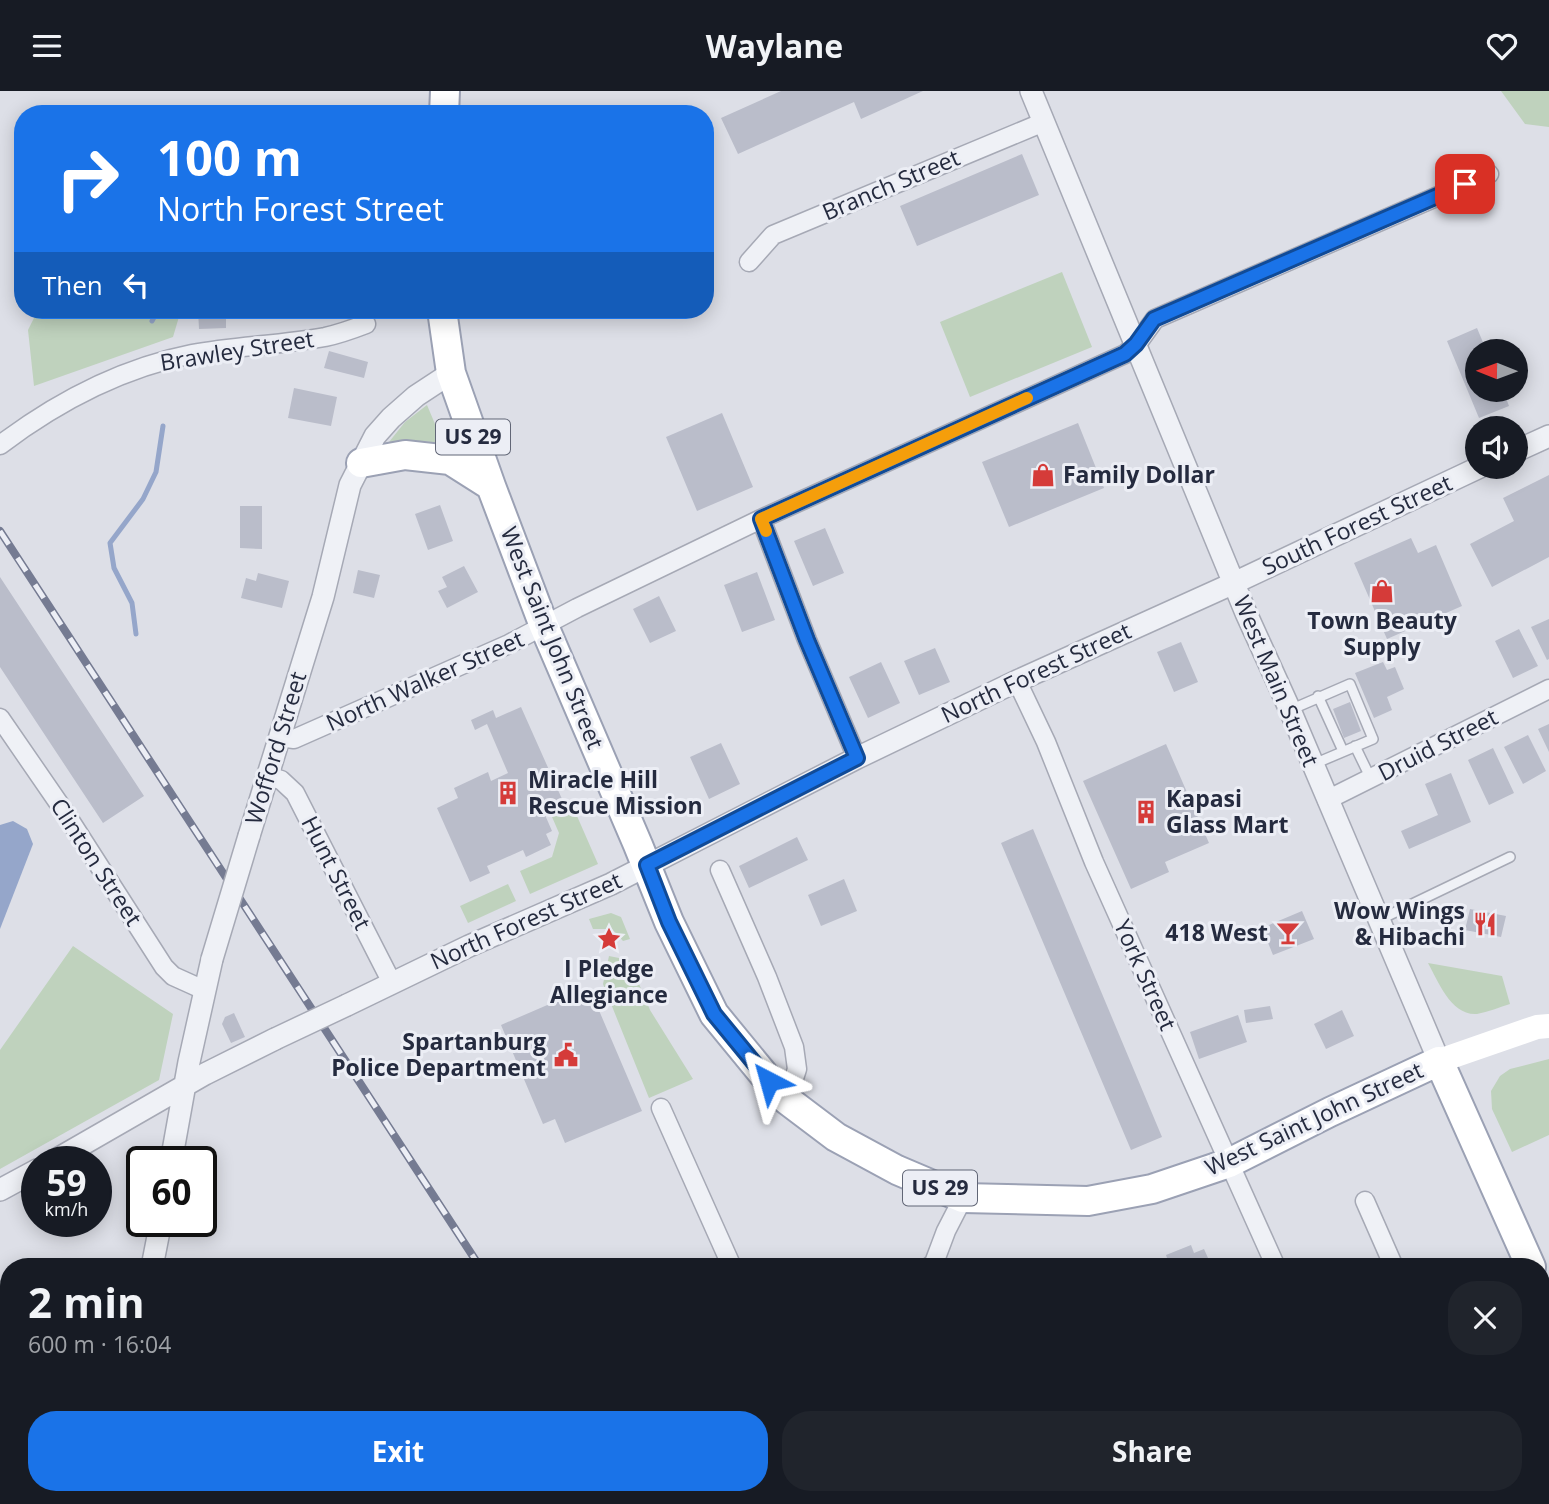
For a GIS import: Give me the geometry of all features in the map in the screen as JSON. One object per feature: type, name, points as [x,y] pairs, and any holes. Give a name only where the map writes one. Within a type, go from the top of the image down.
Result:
[{"type":"main road","name":"West Saint John Street","points":[[443,319],[451,373],[491,486],[544,627],[669,922],[714,1014],[787,1100],[836,1137],[897,1170],[963,1198],[1088,1201],[1152,1189],[1228,1163],[1439,1061]]},
{"type":"main road","points":[[361,463],[405,455],[450,460],[491,486]]},
{"type":"main road","points":[[1439,1061],[1526,1031],[1549,1026]]},
{"type":"main road","name":"West Main Street","points":[[1439,1061],[1527,1258]]},
{"type":"street","name":"West Main Street","points":[[1031,91],[1234,583],[1439,1061]]},
{"type":"street","name":"Branch Street","points":[[748,262],[773,235],[1044,122]]},
{"type":"street","name":"North Walker Street","points":[[279,737],[294,739],[544,627],[577,608],[761,519],[1125,354],[1154,319],[1489,174]]},
{"type":"street","name":"Brawley Street","points":[[0,445],[60,404],[112,379],[154,363],[227,348],[326,337],[366,324]]},
{"type":"street","name":"Wofford Street","points":[[174,1146],[212,958],[323,597],[350,485],[375,436],[391,418],[416,396],[451,373]]},
{"type":"street","points":[[1528,446],[1549,436]]},
{"type":"street","name":"South Forest Street","points":[[1234,583],[1465,474]]},
{"type":"street","points":[[761,519],[807,640],[857,758]]},
{"type":"street","name":"North Forest Street","points":[[79,1146],[185,1085],[275,1039],[469,946],[611,884],[857,758],[1017,681],[1234,583]]},
{"type":"street","name":"York Street","points":[[1017,681],[1046,742],[1094,862],[1272,1258]]},
{"type":"street","name":"Druid Street","points":[[1327,800],[1549,689]]},
{"type":"street","name":"Clinton Street","points":[[0,719],[62,808],[164,967],[173,977],[204,990]]},
{"type":"street","name":"Hunt Street","points":[[267,776],[281,780],[295,793],[393,983]]},
{"type":"street","points":[[720,870],[794,1047],[797,1069],[787,1100]]},
{"type":"street","points":[[661,1108],[728,1258]]},
{"type":"street","points":[[0,1191],[21,1179]]},
{"type":"street","points":[[936,1258],[963,1198]]},
{"type":"street","points":[[1365,1201],[1390,1258]]},
{"type":"street","points":[[154,1258],[158,1237]]},
{"type":"lane","points":[[1290,711],[1350,684],[1373,739],[1312,765]]},
{"type":"lane","points":[[1318,697],[1343,751]]},
{"type":"lane","points":[[1355,746],[1371,779]]},
{"type":"lane","points":[[1378,921],[1510,857]]},
{"type":"green space","points":[[1501,91],[1549,91],[1549,127],[1525,124]]},
{"type":"green space","points":[[1062,272],[1092,347],[970,397],[940,322]]},
{"type":"green space","points":[[34,319],[178,319],[173,337],[34,386],[28,330]]},
{"type":"green space","points":[[427,405],[443,443],[407,440],[389,442],[405,422]]},
{"type":"green space","points":[[570,800],[598,864],[530,894],[520,871],[552,857],[559,833],[549,810]]},
{"type":"green space","points":[[508,884],[516,901],[468,923],[460,906]]},
{"type":"green space","points":[[611,913],[621,917],[630,939],[623,941],[612,929],[593,929],[589,919]]},
{"type":"green space","points":[[73,946],[173,1014],[159,1080],[41,1146],[21,1146],[21,1157],[0,1169],[0,1050]]},
{"type":"green space","points":[[609,956],[629,960],[650,1010],[693,1079],[649,1098],[603,984]]},
{"type":"green space","points":[[1428,963],[1502,976],[1510,1004],[1477,1014],[1460,1009],[1446,996]]},
{"type":"green space","points":[[1549,1059],[1549,1135],[1512,1152],[1492,1109],[1491,1091],[1500,1076],[1510,1069]]},
{"type":"water","points":[[13,821],[27,829],[33,844],[0,929],[0,825]]},
{"type":"building","points":[[781,91],[923,91],[861,119],[854,102],[738,154],[721,118]]},
{"type":"building","points":[[1022,154],[1039,195],[917,246],[900,206]]},
{"type":"building","points":[[198,319],[226,319],[226,328],[199,329]]},
{"type":"building","points":[[1477,328],[1482,339],[1465,339],[1465,384],[1447,341]]},
{"type":"building","points":[[329,351],[368,362],[364,378],[324,368]]},
{"type":"building","points":[[294,388],[337,397],[331,426],[288,418]]},
{"type":"building","points":[[1473,403],[1508,403],[1509,406],[1478,416]]},
{"type":"building","points":[[722,413],[753,487],[697,511],[666,437]]},
{"type":"building","name":"Family Dollar","points":[[1078,423],[1104,488],[1009,527],[982,462]]},
{"type":"building","points":[[1549,475],[1549,557],[1492,587],[1470,544],[1514,521],[1503,498]]},
{"type":"building","points":[[440,505],[453,541],[428,550],[415,514]]},
{"type":"building","points":[[240,506],[262,506],[262,549],[240,548]]},
{"type":"building","points":[[825,528],[844,573],[813,586],[794,541]]},
{"type":"building","points":[[1411,538],[1418,553],[1436,545],[1462,606],[1387,639],[1354,563]]},
{"type":"building","points":[[464,566],[478,592],[447,608],[438,591],[447,587],[442,577]]},
{"type":"building","points":[[358,570],[380,575],[374,598],[353,593]]},
{"type":"building","points":[[757,572],[775,620],[742,632],[724,585]]},
{"type":"building","points":[[258,573],[289,581],[282,608],[241,598],[246,578],[256,581]]},
{"type":"building","points":[[0,577],[144,796],[103,823],[0,667]]},
{"type":"building","points":[[659,596],[676,631],[650,643],[633,609]]},
{"type":"building","points":[[1549,619],[1549,659],[1547,660],[1531,627]]},
{"type":"building","points":[[1519,629],[1538,666],[1513,678],[1495,641]]},
{"type":"building","points":[[1181,642],[1198,682],[1174,692],[1157,652]]},
{"type":"building","points":[[935,648],[950,682],[919,695],[904,661]]},
{"type":"building","points":[[881,662],[900,703],[868,718],[849,677]]},
{"type":"building","points":[[1383,662],[1387,670],[1395,667],[1404,689],[1387,697],[1392,710],[1374,718],[1355,673]]},
{"type":"building","points":[[1350,702],[1361,731],[1344,738],[1333,709]]},
{"type":"building","name":"Miracle Hill Rescue Mission","points":[[521,707],[562,799],[542,808],[552,831],[546,834],[551,845],[526,857],[523,850],[487,866],[490,873],[470,882],[437,808],[458,798],[454,788],[488,772],[491,781],[508,773],[487,724],[475,730],[471,720],[493,710],[496,718]]},
{"type":"building","points":[[1549,724],[1549,752],[1538,729]]},
{"type":"building","points":[[1528,735],[1546,771],[1523,784],[1504,747]]},
{"type":"building","points":[[721,743],[740,784],[709,799],[690,757]]},
{"type":"building","name":"Kapasi Glass Mart","points":[[1166,744],[1209,843],[1165,862],[1169,872],[1131,889],[1083,781]]},
{"type":"building","points":[[1493,748],[1514,793],[1489,805],[1468,760]]},
{"type":"building","points":[[1451,773],[1471,822],[1409,849],[1401,831],[1438,815],[1425,784]]},
{"type":"building","points":[[1033,829],[1162,1137],[1131,1150],[1001,843]]},
{"type":"building","points":[[797,837],[808,860],[749,888],[739,866]]},
{"type":"building","points":[[844,879],[857,911],[821,926],[808,895]]},
{"type":"building","points":[[1470,909],[1506,916],[1501,937],[1465,930]]},
{"type":"building","name":"418 West","points":[[1302,911],[1314,939],[1273,955],[1262,928]]},
{"type":"building","name":"Spartanburg Police Department","points":[[589,987],[642,1111],[565,1143],[555,1119],[543,1124],[501,1025]]},
{"type":"building","points":[[1270,1006],[1273,1019],[1246,1023],[1244,1010]]},
{"type":"building","points":[[1342,1010],[1354,1036],[1326,1049],[1314,1024]]},
{"type":"building","points":[[234,1013],[245,1037],[231,1043],[222,1024],[225,1017]]},
{"type":"building","points":[[1238,1015],[1247,1042],[1199,1059],[1190,1032]]},
{"type":"building","points":[[1191,1245],[1194,1253],[1204,1249],[1208,1258],[1167,1258],[1166,1255]]},
{"type":"waterway","points":[[136,634],[132,603],[114,568],[110,543],[143,499],[156,472],[163,426]]},
{"type":"railway","points":[[0,531],[474,1258]]},
{"type":"slow traffic","points":[[766,531],[761,519],[1027,398]]},
{"type":"place","name":"Family Dollar","points":[[1043,475]]},
{"type":"place","name":"Town Beauty Supply","points":[[1382,591]]},
{"type":"place","name":"Miracle Hill Rescue Mission","points":[[508,793]]},
{"type":"place","name":"Kapasi Glass Mart","points":[[1146,812]]},
{"type":"place","name":"Wow Wings & Hibachi","points":[[1485,924]]},
{"type":"place","name":"418 West","points":[[1288,933]]},
{"type":"place","name":"I Pledge Allegiance","points":[[609,939]]},
{"type":"place","name":"Spartanburg Police Department","points":[[566,1055]]},
{"type":"route","points":[[769,1081],[714,1014],[669,922],[647,865],[857,758],[807,640],[761,519],[1125,354],[1154,319],[1465,184]]}]
